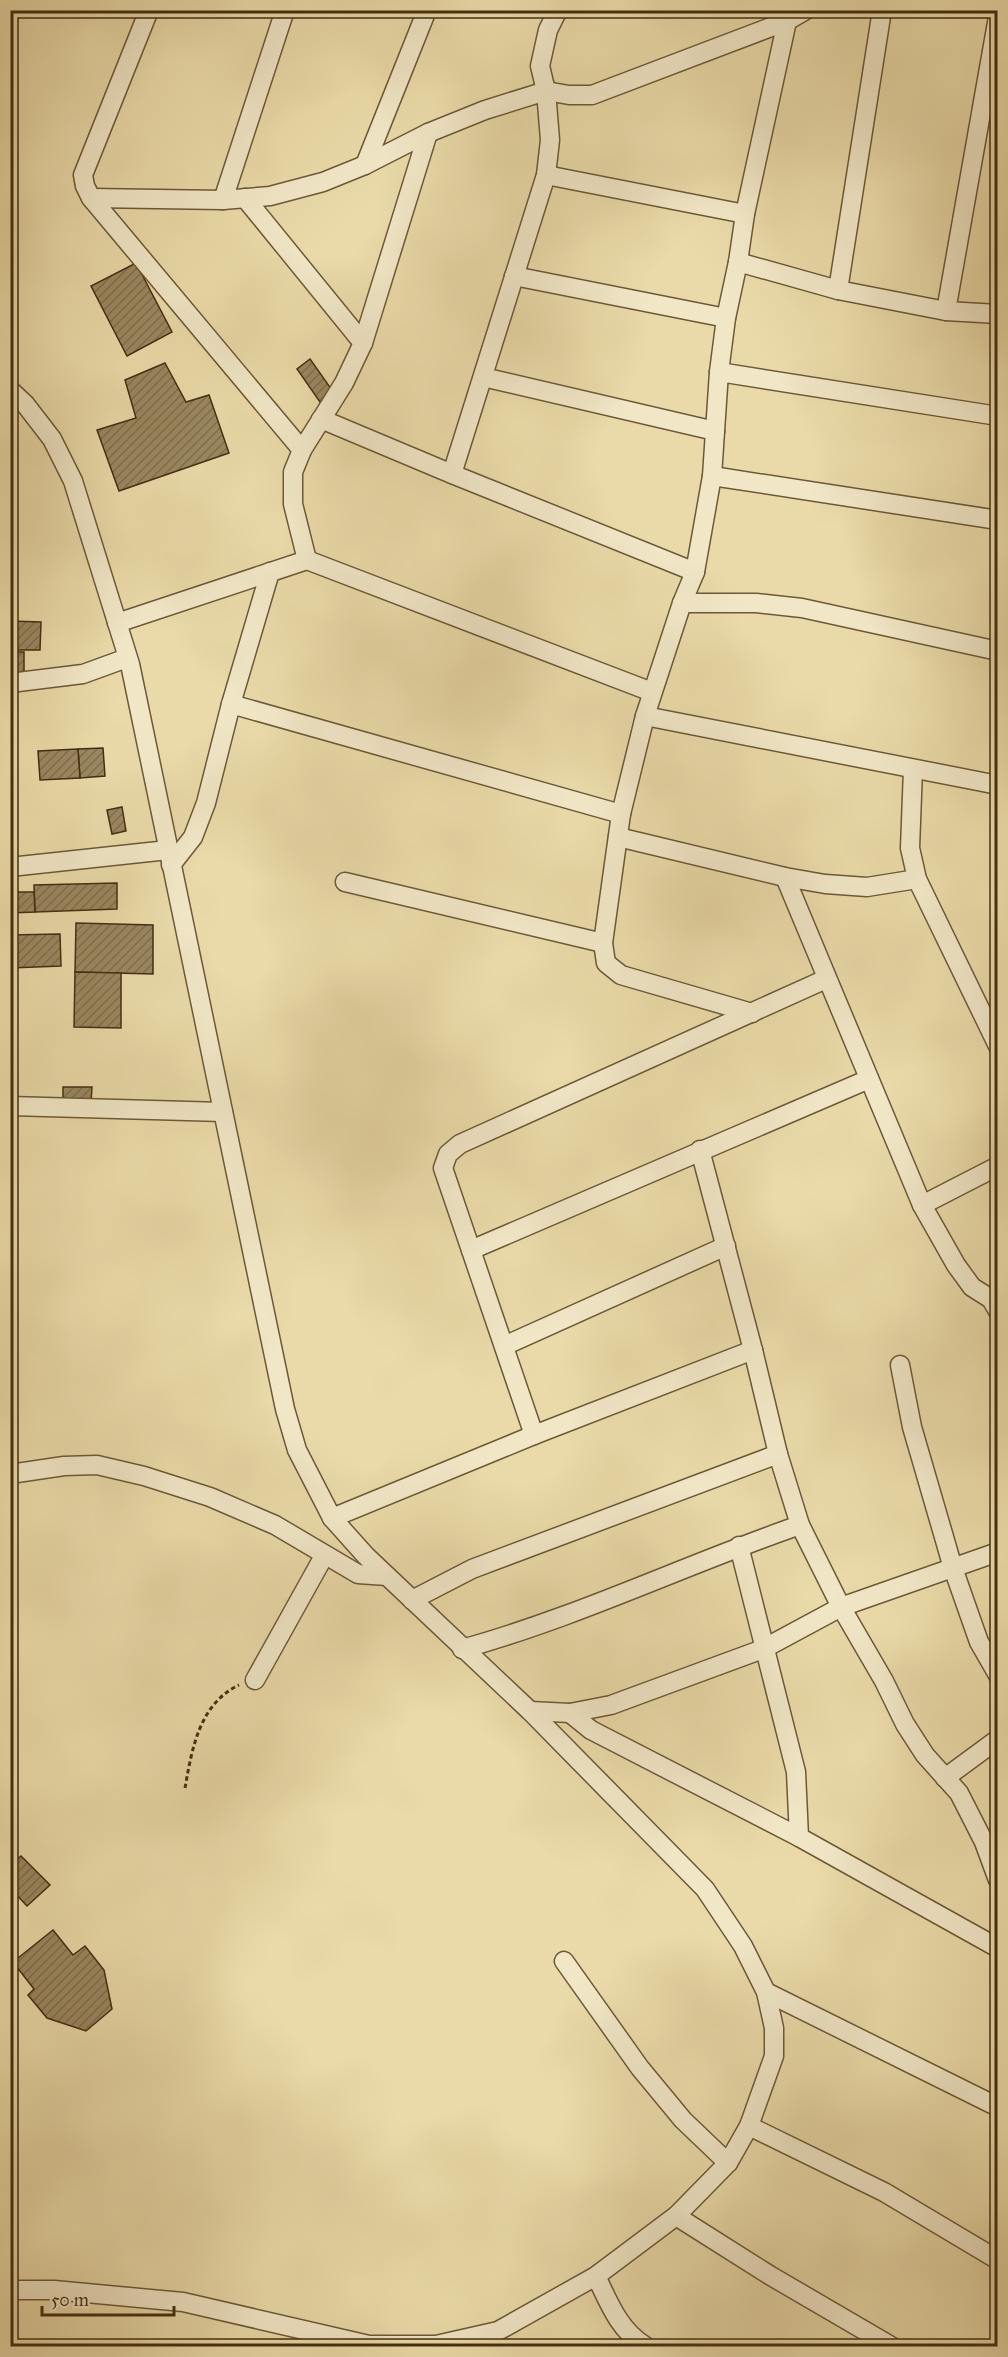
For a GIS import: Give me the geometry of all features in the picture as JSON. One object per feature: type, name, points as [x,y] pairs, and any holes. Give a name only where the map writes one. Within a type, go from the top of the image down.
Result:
[{"type":"street","points":[[149,10],[83,175],[85,186],[91,198],[302,450]]},
{"type":"street","points":[[223,200],[285,10]]},
{"type":"street","points":[[452,474],[546,175],[550,140],[546,91],[540,66],[548,30],[558,10]]},
{"type":"street","points":[[91,198],[223,200],[270,196],[323,182],[365,165],[428,133],[485,110],[546,91],[569,95],[592,94],[787,21],[806,10]]},
{"type":"street","points":[[838,290],[882,10]]},
{"type":"street","points":[[365,165],[424,11]]},
{"type":"street","points":[[946,310],[998,17]]},
{"type":"street","points":[[752,1013],[621,975],[606,963],[603,943],[621,814],[645,716],[682,603],[695,572],[712,476],[719,372],[726,318],[745,214],[787,21]]},
{"type":"street","points":[[307,560],[293,504],[292,472],[302,450],[344,383],[363,343],[428,133]]},
{"type":"street","points":[[546,175],[745,214]]},
{"type":"street","points":[[246,198],[363,343]]},
{"type":"street","points":[[738,262],[838,290],[946,310],[998,314]]},
{"type":"street","points":[[514,276],[726,318]]},
{"type":"street","points":[[719,372],[998,416]]},
{"type":"street","points":[[483,377],[715,431]]},
{"type":"street","points":[[10,390],[25,404],[52,439],[73,481],[127,658],[285,1409],[297,1450],[332,1518],[366,1556],[530,1711],[705,1889],[743,1946],[766,1992],[774,2028],[774,2056],[749,2127],[728,2163],[676,2216],[596,2276],[500,2339],[436,2345],[369,2345],[183,2302],[54,2290],[10,2290]]},
{"type":"street","points":[[321,419],[695,572]]},
{"type":"street","points":[[712,476],[998,520]]},
{"type":"street","points":[[117,623],[307,560],[652,692]]},
{"type":"street","points":[[10,867],[170,858],[193,837],[206,803],[231,704],[270,572]]},
{"type":"street","points":[[682,603],[756,603],[802,608],[998,651]]},
{"type":"street","points":[[10,683],[83,674],[127,658]]},
{"type":"street","points":[[231,704],[621,814]]},
{"type":"street","points":[[645,716],[998,785]]},
{"type":"street","points":[[913,769],[910,848],[917,879],[998,1046]]},
{"type":"street","points":[[618,837],[785,877],[825,884],[867,887],[917,879]]},
{"type":"street","points":[[785,877],[922,1204],[956,1265],[972,1287],[990,1292],[998,1311]]},
{"type":"street","points":[[345,882],[603,943]]},
{"type":"street","points":[[534,1434],[443,1168],[448,1154],[460,1144],[826,979]]},
{"type":"street","points":[[471,1250],[869,1079]]},
{"type":"street","points":[[10,1106],[223,1112]]},
{"type":"street","points":[[700,1150],[778,1454],[800,1526],[905,1724],[925,1755],[959,1793],[984,1842],[998,1880]]},
{"type":"street","points":[[922,1204],[998,1166]]},
{"type":"street","points":[[504,1346],[726,1246]]},
{"type":"street","points":[[332,1518],[534,1434],[753,1350]]},
{"type":"street","points":[[900,1365],[912,1427],[953,1568],[979,1642],[998,1675]]},
{"type":"street","points":[[412,1600],[471,1569],[778,1454]]},
{"type":"street","points":[[10,1474],[64,1466],[97,1466],[144,1476],[210,1497],[274,1525],[358,1574],[387,1576]]},
{"type":"street","points":[[462,1649],[519,1633],[739,1546],[800,1526]]},
{"type":"street","points":[[739,1546],[763,1649],[796,1772],[800,1837]]},
{"type":"street","points":[[530,1711],[570,1713],[610,1706],[763,1649],[841,1606],[998,1552]]},
{"type":"street","points":[[255,1680],[324,1556]]},
{"type":"street","points":[[570,1713],[591,1730],[800,1837],[998,1948]]},
{"type":"street","points":[[945,1778],[998,1739]]},
{"type":"street","points":[[564,1961],[640,2068],[683,2120],[728,2163]]},
{"type":"street","points":[[766,1992],[998,2107]]},
{"type":"street","points":[[749,2127],[884,2192],[998,2260]]},
{"type":"street","points":[[676,2216],[771,2276],[891,2346]]},
{"type":"street","points":[[596,2276],[617,2321],[636,2341],[645,2346]]},
{"type":"path","points":[[185,1788],[195,1741],[203,1718],[228,1691],[255,1680]]},
{"type":"building","points":[[136,263],[172,332],[127,356],[91,286]]},
{"type":"building","points":[[310,359],[334,393],[320,402],[297,369]]},
{"type":"building","points":[[165,363],[186,402],[209,395],[229,453],[119,491],[97,430],[136,418],[125,380]]},
{"type":"building","points":[[10,621],[41,622],[40,650],[10,650]]},
{"type":"building","points":[[10,652],[24,652],[24,673],[10,672]]},
{"type":"building","points":[[103,748],[105,776],[80,778],[78,749]]},
{"type":"building","points":[[78,749],[80,778],[40,780],[38,751]]},
{"type":"building","points":[[122,807],[126,831],[112,834],[107,810]]},
{"type":"building","points":[[117,883],[117,909],[35,912],[34,885]]},
{"type":"building","points":[[10,892],[34,892],[35,912],[10,913]]},
{"type":"building","points":[[76,923],[153,925],[153,974],[75,972]]},
{"type":"building","points":[[60,934],[61,966],[10,968],[10,935]]},
{"type":"building","points":[[75,972],[121,973],[121,1028],[74,1027]]},
{"type":"building","points":[[63,1087],[92,1087],[91,1102],[63,1101]]},
{"type":"building","points":[[21,1856],[50,1885],[27,1906],[10,1888],[10,1866]]},
{"type":"building","points":[[53,1930],[73,1955],[85,1946],[104,1970],[112,2009],[86,2031],[47,2018],[28,1995],[34,1989],[13,1962]]}]
